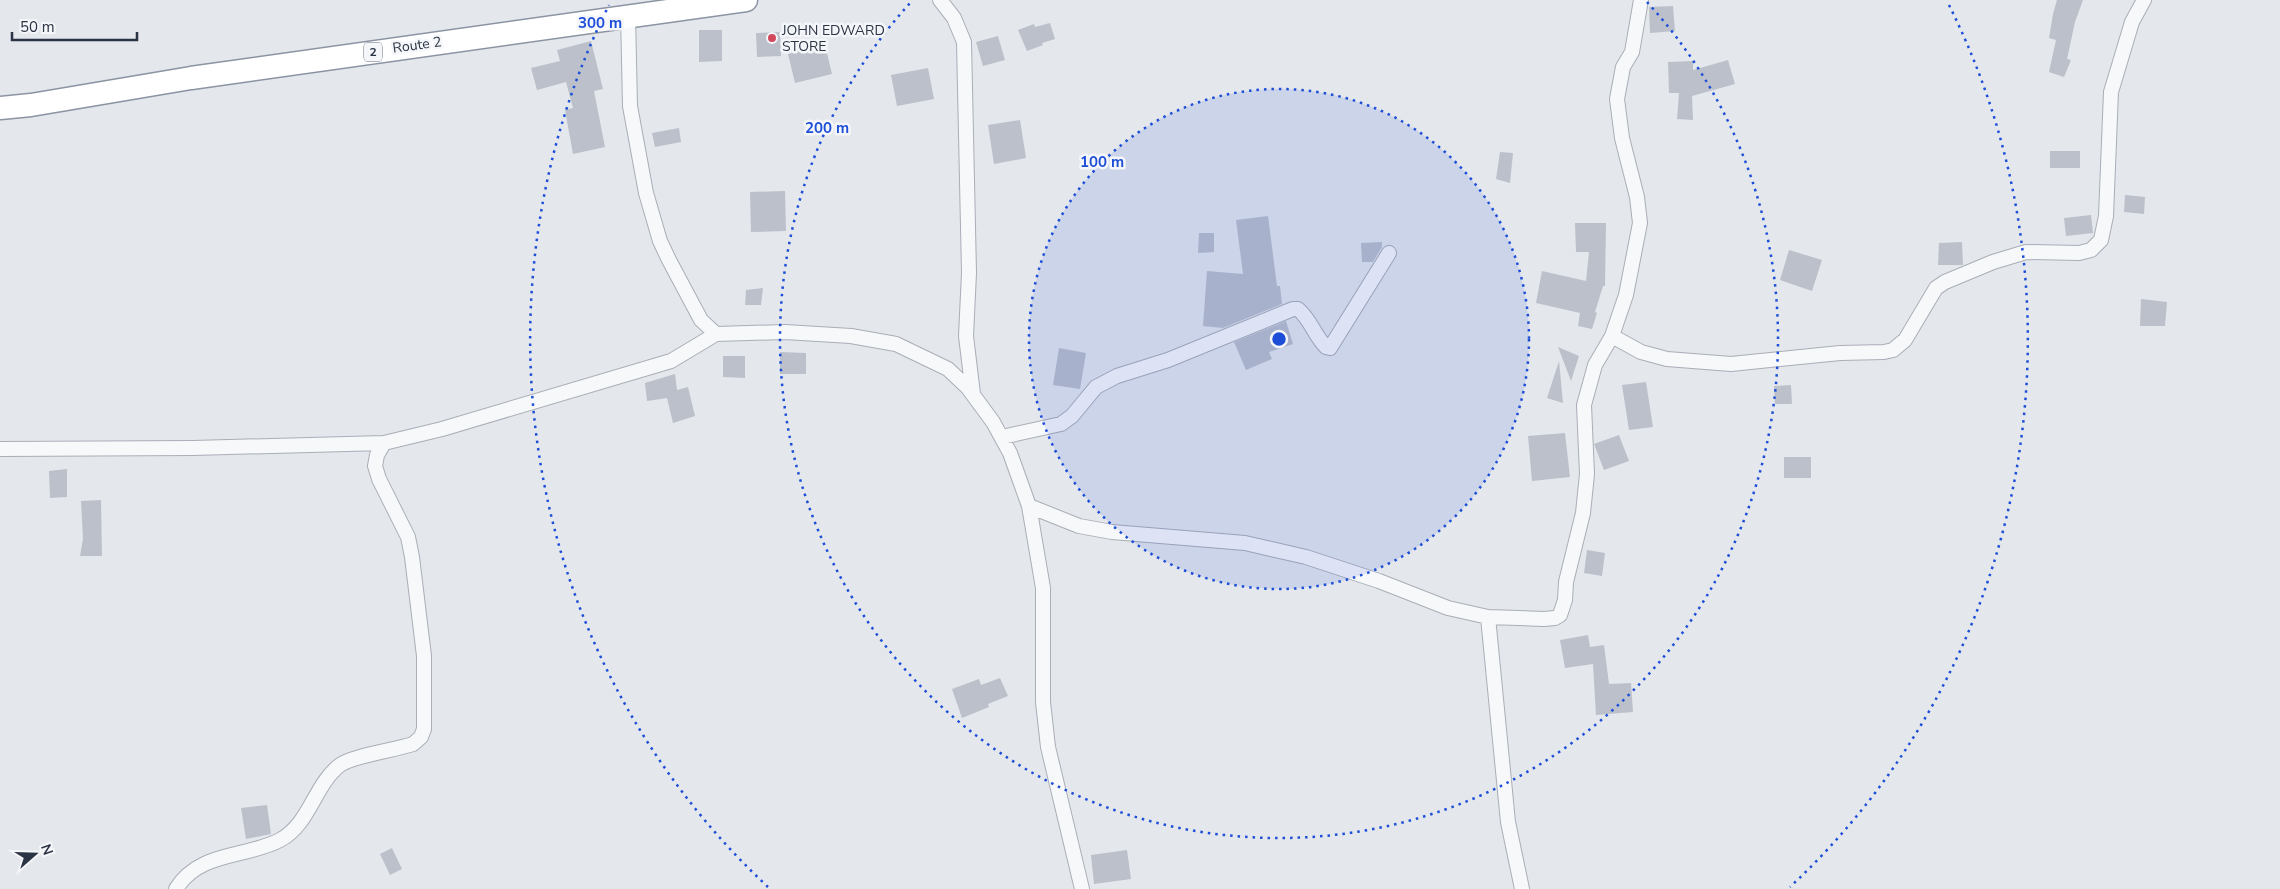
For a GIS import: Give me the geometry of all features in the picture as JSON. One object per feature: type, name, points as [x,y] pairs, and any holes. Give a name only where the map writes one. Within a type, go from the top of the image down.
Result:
[{"type":"highway","name":"Route 2","points":[[0,108],[31,106],[201,77],[692,4],[746,0]]},
{"type":"street","points":[[940,0],[954,18],[964,42],[969,273],[966,336],[973,395]]},
{"type":"street","points":[[1029,506],[1060,520],[1096,529],[1245,543],[1306,557],[1380,581],[1448,608],[1488,617],[1518,619],[1555,618],[1562,611],[1566,582],[1583,513],[1587,474],[1584,405],[1595,365],[1612,336],[1626,295],[1640,223],[1635,188],[1622,138],[1617,99],[1623,67],[1632,52],[1641,0]]},
{"type":"street","points":[[1612,336],[1641,352],[1666,359],[1731,364],[1840,353],[1884,352],[1893,350],[1905,340],[1936,288],[1945,282],[1993,262],[2026,252],[2079,253],[2091,250],[2101,240],[2106,216],[2111,92],[2132,22],[2144,0]]},
{"type":"street","points":[[628,15],[630,106],[646,193],[660,241],[669,260],[701,320],[716,334]]},
{"type":"street","points":[[1002,437],[1062,424],[1072,416],[1096,387],[1116,376],[1168,360],[1292,308],[1298,308],[1310,321],[1319,340],[1326,348],[1330,348],[1389,253]]},
{"type":"street","points":[[0,449],[193,448],[384,443],[470,421],[671,361],[716,334],[785,332],[881,340],[905,348],[948,369],[973,395],[1002,437],[1010,453],[1029,506],[1044,588],[1043,702],[1048,747],[1082,889]]},
{"type":"street","points":[[176,889],[185,875],[202,865],[224,856],[280,840],[291,832],[304,818],[322,786],[342,763],[405,747],[413,744],[421,737],[424,730],[424,656],[416,585],[408,537],[379,479],[375,466],[377,455],[384,443]]},
{"type":"street","points":[[1488,617],[1508,822],[1522,889]]},
{"type":"building","points":[[2057,0],[2083,0],[2075,22],[2067,59],[2071,60],[2064,77],[2049,72],[2056,40],[2049,38]]},
{"type":"building","points":[[1673,6],[1675,31],[1650,33],[1649,7]]},
{"type":"building","points":[[1050,23],[1055,39],[1027,51],[1018,30],[1034,24],[1035,27]]},
{"type":"building","points":[[699,30],[722,30],[722,61],[699,62]]},
{"type":"building","points":[[780,32],[781,56],[757,57],[756,33]]},
{"type":"building","points":[[998,36],[1005,60],[983,66],[976,42]]},
{"type":"building","points":[[591,41],[603,89],[594,91],[605,147],[573,154],[565,110],[573,108],[566,82],[537,90],[531,68],[560,61],[557,50]]},
{"type":"building","points":[[825,45],[832,74],[795,83],[788,54]]},
{"type":"building","points":[[1728,60],[1735,84],[1692,96],[1693,120],[1677,119],[1679,93],[1669,93],[1668,62],[1693,61],[1693,70]]},
{"type":"building","points":[[928,68],[934,99],[897,106],[891,75]]},
{"type":"building","points":[[1020,120],[1026,158],[994,164],[988,125]]},
{"type":"building","points":[[679,128],[681,142],[655,147],[652,133]]},
{"type":"building","points":[[2050,151],[2080,151],[2080,168],[2050,168]]},
{"type":"building","points":[[1500,152],[1513,153],[1510,183],[1496,179]]},
{"type":"building","points":[[785,191],[786,231],[751,232],[750,192]]},
{"type":"building","points":[[2125,195],[2145,197],[2144,214],[2124,212]]},
{"type":"building","points":[[2091,215],[2093,233],[2066,236],[2064,218]]},
{"type":"building","points":[[1268,216],[1277,286],[1280,286],[1282,304],[1223,328],[1203,326],[1207,271],[1243,274],[1236,220]]},
{"type":"building","points":[[1575,223],[1606,223],[1605,286],[1603,286],[1595,312],[1597,313],[1592,329],[1578,326],[1580,313],[1536,303],[1542,271],[1586,281],[1589,252],[1576,252]]},
{"type":"building","points":[[1199,233],[1214,233],[1214,252],[1198,253]]},
{"type":"building","points":[[1382,242],[1382,247],[1373,262],[1362,262],[1361,243]]},
{"type":"building","points":[[1962,242],[1963,265],[1938,265],[1939,243]]},
{"type":"building","points":[[1789,250],[1822,260],[1812,291],[1780,280]]},
{"type":"building","points":[[763,288],[761,305],[745,305],[746,290]]},
{"type":"building","points":[[2141,299],[2167,302],[2165,326],[2140,326]]},
{"type":"building","points":[[1286,321],[1293,344],[1269,352],[1272,359],[1246,370],[1234,342]]},
{"type":"building","points":[[1558,347],[1579,356],[1571,381]]},
{"type":"building","points":[[1059,348],[1086,353],[1080,389],[1053,385]]},
{"type":"building","points":[[780,352],[806,353],[806,374],[780,374]]},
{"type":"building","points":[[723,356],[745,356],[745,378],[723,377]]},
{"type":"building","points":[[1559,361],[1563,403],[1547,398]]},
{"type":"building","points":[[675,374],[677,390],[688,387],[695,416],[673,423],[667,398],[647,401],[645,383]]},
{"type":"building","points":[[1646,382],[1653,427],[1629,430],[1622,385]]},
{"type":"building","points":[[1791,385],[1792,404],[1775,404],[1774,386]]},
{"type":"building","points":[[1565,433],[1570,477],[1532,481],[1528,436]]},
{"type":"building","points":[[1619,435],[1629,461],[1604,470],[1594,444]]},
{"type":"building","points":[[1784,457],[1811,457],[1811,478],[1784,478]]},
{"type":"building","points":[[67,469],[67,497],[50,498],[49,471]]},
{"type":"building","points":[[101,500],[102,556],[80,556],[83,539],[81,501]]},
{"type":"building","points":[[1587,550],[1605,553],[1602,576],[1584,573]]},
{"type":"building","points":[[1588,635],[1590,647],[1604,645],[1609,684],[1631,683],[1633,712],[1596,715],[1593,664],[1565,668],[1560,640]]},
{"type":"building","points":[[1000,678],[1008,696],[988,704],[989,707],[962,718],[952,689],[979,679],[981,685]]},
{"type":"building","points":[[267,805],[271,834],[246,839],[241,808]]},
{"type":"building","points":[[392,848],[402,869],[390,875],[380,854]]},
{"type":"building","points":[[1127,850],[1131,879],[1094,884],[1091,855]]},
{"type":"place","name":"JOHN EDWARD STORE","points":[[772,38]]}]
